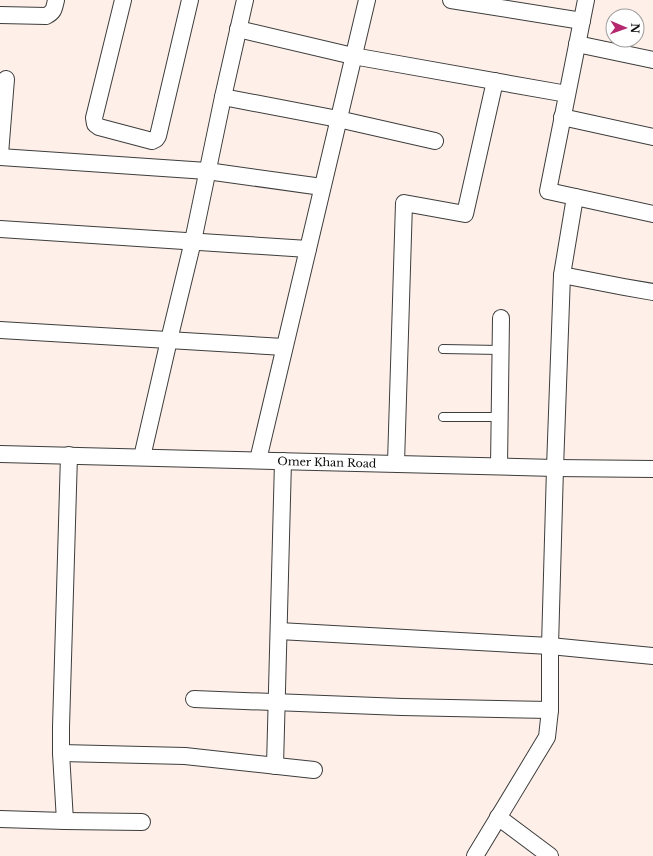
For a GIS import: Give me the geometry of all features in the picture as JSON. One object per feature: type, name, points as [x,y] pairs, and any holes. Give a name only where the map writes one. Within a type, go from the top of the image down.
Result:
[{"type":"street","points":[[0,15],[46,16],[52,13],[56,0]]},
{"type":"street","points":[[123,0],[94,118],[95,124],[99,127],[152,141],[158,136],[190,0]]},
{"type":"street","points":[[142,457],[193,241],[245,0]]},
{"type":"street","points":[[258,460],[366,0]]},
{"type":"street","points":[[451,0],[582,21]]},
{"type":"street","points":[[586,0],[548,191],[653,214]]},
{"type":"street","points":[[238,29],[353,56],[567,94]]},
{"type":"street","points":[[577,44],[653,60]]},
{"type":"street","points":[[0,154],[6,79]]},
{"type":"street","points":[[396,463],[404,203],[465,214],[495,81]]},
{"type":"street","points":[[223,97],[338,119],[435,141]]},
{"type":"street","points":[[562,117],[653,137]]},
{"type":"street","points":[[0,157],[207,171],[322,187]]},
{"type":"street","points":[[475,856],[546,737],[550,710],[550,646],[562,275],[575,197]]},
{"type":"street","points":[[0,229],[308,249]]},
{"type":"street","points":[[562,275],[653,292]]},
{"type":"street","points":[[499,466],[501,318]]},
{"type":"street","points":[[0,330],[284,347]]},
{"type":"street","name":"Omer Khan Road","points":[[0,454],[555,468],[653,469]]},
{"type":"street","points":[[65,822],[60,727],[69,455]]},
{"type":"street","points":[[275,766],[283,461]]},
{"type":"street","points":[[279,631],[550,646],[653,656]]},
{"type":"street","points":[[194,700],[550,710]]},
{"type":"street","points":[[61,754],[185,756],[314,770]]},
{"type":"street","points":[[498,817],[550,856]]},
{"type":"street","points":[[0,819],[65,822],[142,822]]},
{"type":"lane","points":[[443,349],[500,350]]},
{"type":"lane","points":[[443,417],[499,417]]}]
